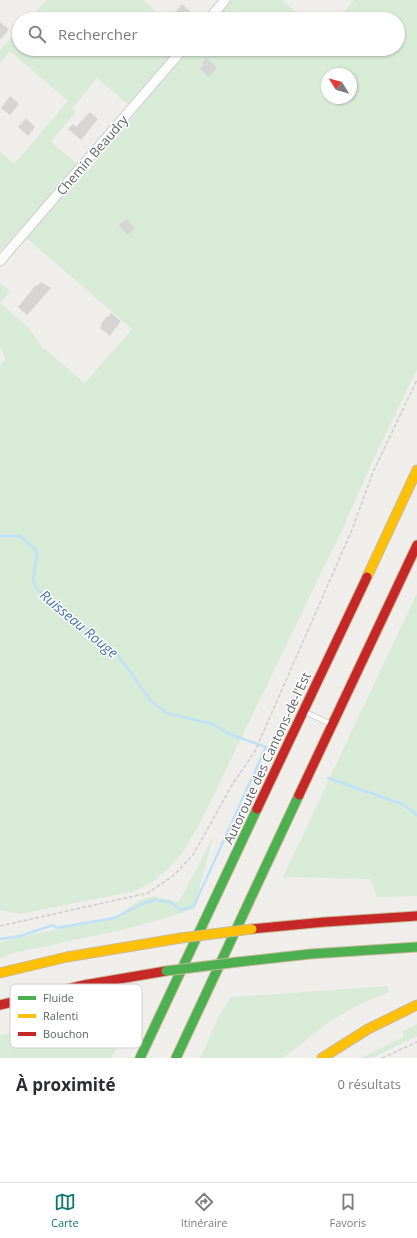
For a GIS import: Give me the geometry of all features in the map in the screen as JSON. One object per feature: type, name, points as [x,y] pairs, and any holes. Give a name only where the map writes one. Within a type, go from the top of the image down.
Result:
[{"type":"highway","name":"Autoroute des Cantons-de-l'Est","points":[[140,1058],[417,470]]},
{"type":"highway","points":[[176,1058],[417,545]]},
{"type":"highway","points":[[0,973],[75,955],[181,938],[325,922],[417,916]]},
{"type":"highway","points":[[90,984],[166,971],[303,954],[417,947]]},
{"type":"highway","points":[[0,1004],[10,1002]]},
{"type":"highway","points":[[322,1058],[368,1028],[417,1005]]},
{"type":"street","points":[[215,12],[225,0]]},
{"type":"street","name":"Chemin Beaudry","points":[[0,261],[177,56]]},
{"type":"lane","points":[[304,711],[332,725]]},
{"type":"path","points":[[0,926],[141,895],[162,884],[180,870],[193,855],[262,735],[352,530],[373,472],[417,380]]},
{"type":"path","points":[[382,1058],[417,1042]]},
{"type":"green space","points":[[47,0],[143,0],[157,12],[36,12]]},
{"type":"green space","points":[[232,0],[282,0],[296,12],[222,12]]},
{"type":"green space","points":[[354,0],[417,0],[417,369],[376,454],[342,530],[202,819],[183,852],[169,868],[154,881],[136,891],[20,914],[0,910],[0,365],[5,359],[0,346],[0,303],[28,327],[42,347],[85,383],[132,329],[18,231],[0,251],[0,152],[14,164],[68,101],[16,56],[405,56],[405,12],[344,12]],"holes":[[[97,78],[137,112],[87,172],[51,142],[76,112],[72,109]]]},
{"type":"green space","points":[[12,37],[12,53],[10,51],[0,63],[0,50]]},
{"type":"green space","points":[[0,283],[10,291],[0,303]]},
{"type":"green space","points":[[417,593],[417,896],[377,897],[370,879],[283,877]]},
{"type":"green space","points":[[213,837],[194,909],[135,927],[14,953],[0,958],[0,943],[11,939],[114,918],[138,901],[153,896],[179,902]]},
{"type":"green space","points":[[388,986],[389,992],[356,1006],[329,1022],[283,1058],[200,1058],[220,1014],[231,997]]},
{"type":"green space","points":[[417,1024],[417,1036],[372,1058],[361,1058],[403,1037],[403,1031]]},
{"type":"green space","points":[[10,1033],[10,1048],[117,1048],[111,1058],[0,1058],[0,1035]]},
{"type":"building","points":[[182,4],[191,12],[175,12]]},
{"type":"building","points":[[0,22],[9,29],[0,40]]},
{"type":"building","points":[[206,58],[217,68],[209,77],[200,69]]},
{"type":"building","points":[[10,96],[19,104],[10,115],[1,108]]},
{"type":"building","points":[[90,112],[98,119],[81,140],[68,129],[73,124],[76,127]]},
{"type":"building","points":[[26,118],[35,127],[28,136],[18,127]]},
{"type":"building","points":[[127,219],[135,228],[127,235],[119,225]]},
{"type":"building","points":[[41,282],[51,288],[27,315],[18,307],[36,285],[37,286]]},
{"type":"building","points":[[111,313],[121,321],[110,336],[100,328],[101,324]]},
{"type":"waterway","points":[[0,536],[20,536],[37,551],[33,581],[38,590],[118,655],[151,701],[167,713],[212,724],[229,734],[266,747],[194,906],[181,910],[170,902],[155,900],[142,904],[114,918],[56,928],[53,925],[20,936],[0,939]]},
{"type":"waterway","name":"Ruisseau Rouge","points":[[328,778],[402,804],[417,815]]},
{"type":"traffic: fast","points":[[176,1058],[299,795]]},
{"type":"traffic: fast","points":[[140,1058],[257,809]]},
{"type":"traffic: fast","points":[[238,962],[310,954],[417,947]]},
{"type":"traffic: fast","points":[[166,971],[238,962]]},
{"type":"traffic: slow","points":[[367,577],[417,470]]},
{"type":"traffic: slow","points":[[181,938],[252,929]]},
{"type":"traffic: slow","points":[[0,973],[67,957],[181,938]]},
{"type":"traffic: slow","points":[[322,1058],[368,1029],[417,1005]]},
{"type":"traffic: jam","points":[[299,795],[417,545]]},
{"type":"traffic: jam","points":[[257,809],[367,577]]},
{"type":"traffic: jam","points":[[252,929],[325,922],[417,916]]},
{"type":"traffic: jam","points":[[90,984],[166,971]]},
{"type":"traffic: jam","points":[[0,1005],[10,1003]]}]
